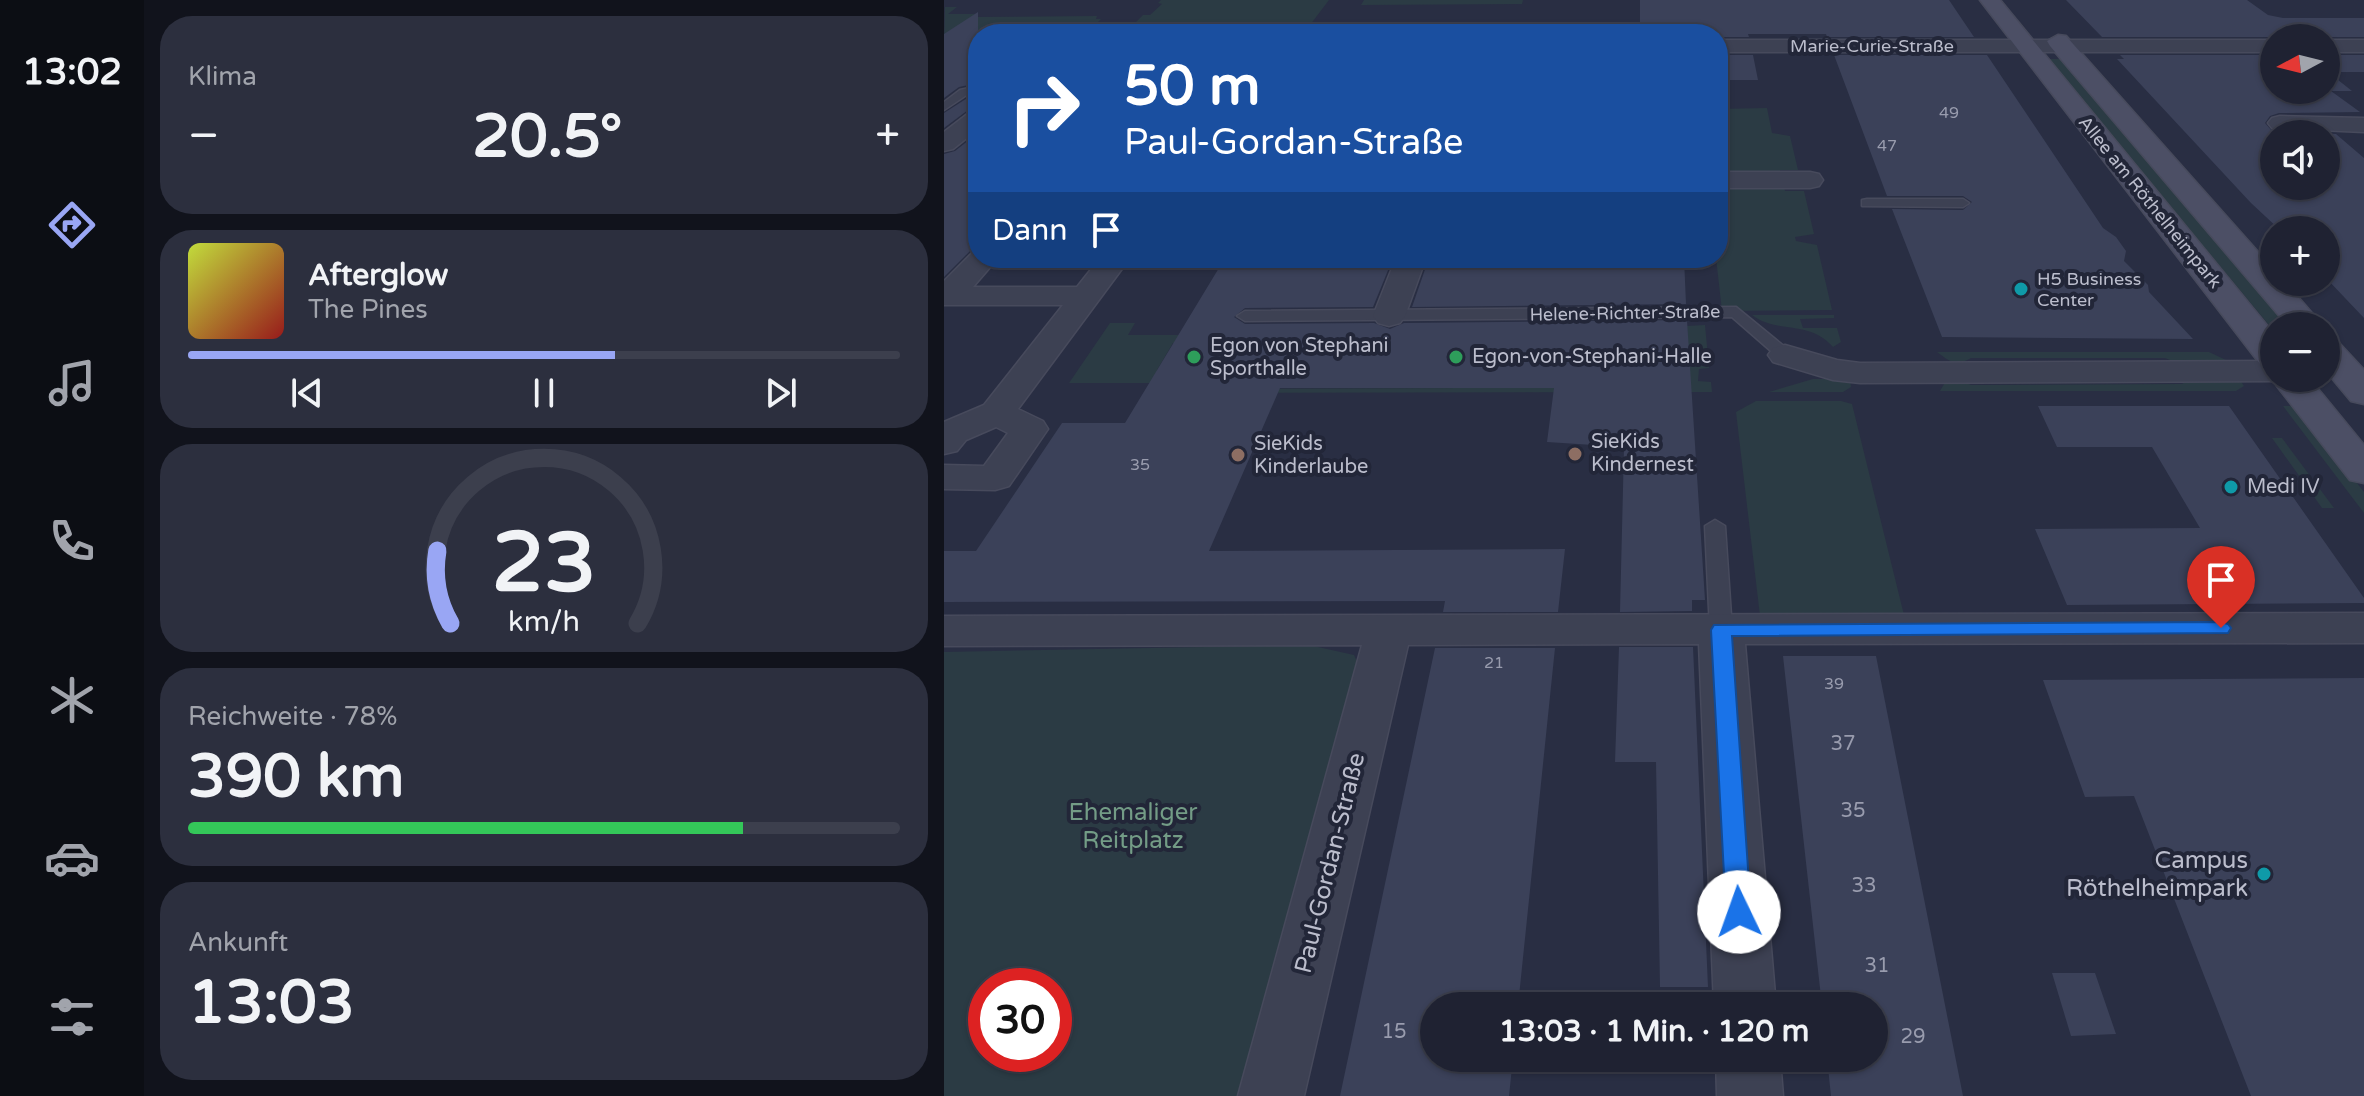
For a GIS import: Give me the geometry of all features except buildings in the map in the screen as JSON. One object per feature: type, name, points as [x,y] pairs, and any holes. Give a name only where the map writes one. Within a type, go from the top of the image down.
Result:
[{"type":"street","name":"Allee am Röthelheimpark","points":[[1990,0],[2260,339]]},
{"type":"street","name":"Allee am Röthelheimpark","points":[[2044,25],[2294,312]]},
{"type":"street","name":"Marie-Curie-Straße","points":[[1728,46],[2026,46]]},
{"type":"street","points":[[2026,46],[2260,46]]},
{"type":"street","points":[[2340,46],[2364,46]]},
{"type":"street","points":[[944,115],[968,116]]},
{"type":"street","points":[[944,144],[968,124]]},
{"type":"street","points":[[2340,124],[2364,125]]},
{"type":"street","points":[[1728,180],[1810,180]]},
{"type":"street","points":[[946,296],[973,268]]},
{"type":"street","points":[[944,443],[953,432],[997,413],[1107,268]]},
{"type":"street","points":[[1389,316],[1407,268]]},
{"type":"street","points":[[946,296],[1085,296]]},
{"type":"street","name":"Helene-Richter-Straße","points":[[1785,355],[1833,370],[1860,373],[2260,371]]},
{"type":"street","points":[[2301,392],[2364,471]]},
{"type":"street","points":[[944,477],[995,478],[1030,429],[997,413]]},
{"type":"street","points":[[944,631],[2364,628]]},
{"type":"street","name":"Paul-Gordan-Straße","points":[[1271,1096],[1389,630]]},
{"type":"street","points":[[1721,630],[1744,992]]},
{"type":"street","points":[[1749,1072],[1750,1096]]},
{"type":"lane","points":[[944,107],[968,91]]},
{"type":"lane","points":[[1867,203],[1963,203]]},
{"type":"lane","name":"Helene-Richter-Straße","points":[[1245,316],[1736,312],[1785,355]]},
{"type":"lane","points":[[1715,526],[1721,630]]},
{"type":"green space","points":[[1161,0],[1329,0],[1311,24],[1134,24],[1162,4],[1158,3]]},
{"type":"green space","points":[[1364,0],[1523,0],[1522,4],[1361,5]]},
{"type":"green space","points":[[945,7],[957,7],[948,14],[975,14],[972,17],[1097,16],[1096,19],[1101,19],[1096,24],[968,24],[968,38],[944,47]]},
{"type":"green space","points":[[2047,59],[2060,59],[2260,291],[2260,296],[2264,296],[2278,312],[2260,314]]},
{"type":"green space","points":[[1767,108],[1772,133],[1790,136],[1798,170],[1780,170],[1785,191],[1804,191],[1814,234],[1795,237],[1796,241],[1817,245],[1832,310],[1722,311],[1717,268],[1728,268],[1728,109]]},
{"type":"green space","points":[[1752,315],[1834,315],[1834,318],[1800,319],[1803,328],[1837,328],[1841,342],[1833,347],[1814,333],[1772,324]]},
{"type":"green space","points":[[1226,322],[1243,322],[1230,343],[1173,343],[1157,370],[1207,389],[1689,387],[1687,326],[1705,325],[1709,368],[1699,369],[1698,381],[1711,382],[1712,392],[1151,393],[1157,383],[1069,383],[1110,323],[1135,323],[1128,335],[1219,335]]},
{"type":"green space","points":[[1937,352],[2209,352],[2226,360],[2180,364],[2165,358],[1971,358],[1958,363]]},
{"type":"green space","points":[[2190,378],[2240,380],[2244,386],[2236,391],[1940,391],[1947,379],[1958,379],[1971,385],[2182,384]]},
{"type":"green space","points":[[1813,379],[1850,379],[1851,387],[1843,392],[1769,392]]},
{"type":"green space","points":[[1756,401],[1841,401],[1852,404],[1904,615],[1760,616],[1736,412]]},
{"type":"green space","points":[[2283,406],[2297,406],[2364,492],[2364,513]]},
{"type":"green space","points":[[2272,438],[2282,438],[2334,508],[2322,508]]},
{"type":"green space","name":"Ehemaliger Reitplatz","points":[[1309,645],[1354,655],[1360,668],[1242,1096],[944,1096],[944,652]]},
{"type":"place","name":"H5 Business Center","points":[[2021,289]]},
{"type":"place","name":"Egon von Stephani Sporthalle","points":[[1194,357]]},
{"type":"place","name":"Egon-von-Stephani-Halle","points":[[1456,357]]},
{"type":"place","name":"SieKids Kindernest","points":[[1575,454]]},
{"type":"place","name":"SieKids Kinderlaube","points":[[1238,455]]},
{"type":"place","name":"Medi IV","points":[[2231,487]]},
{"type":"place","name":"Campus Röthelheimpark","points":[[2264,874]]},
{"type":"route","points":[[1739,912],[1721,630],[2221,628]]}]
